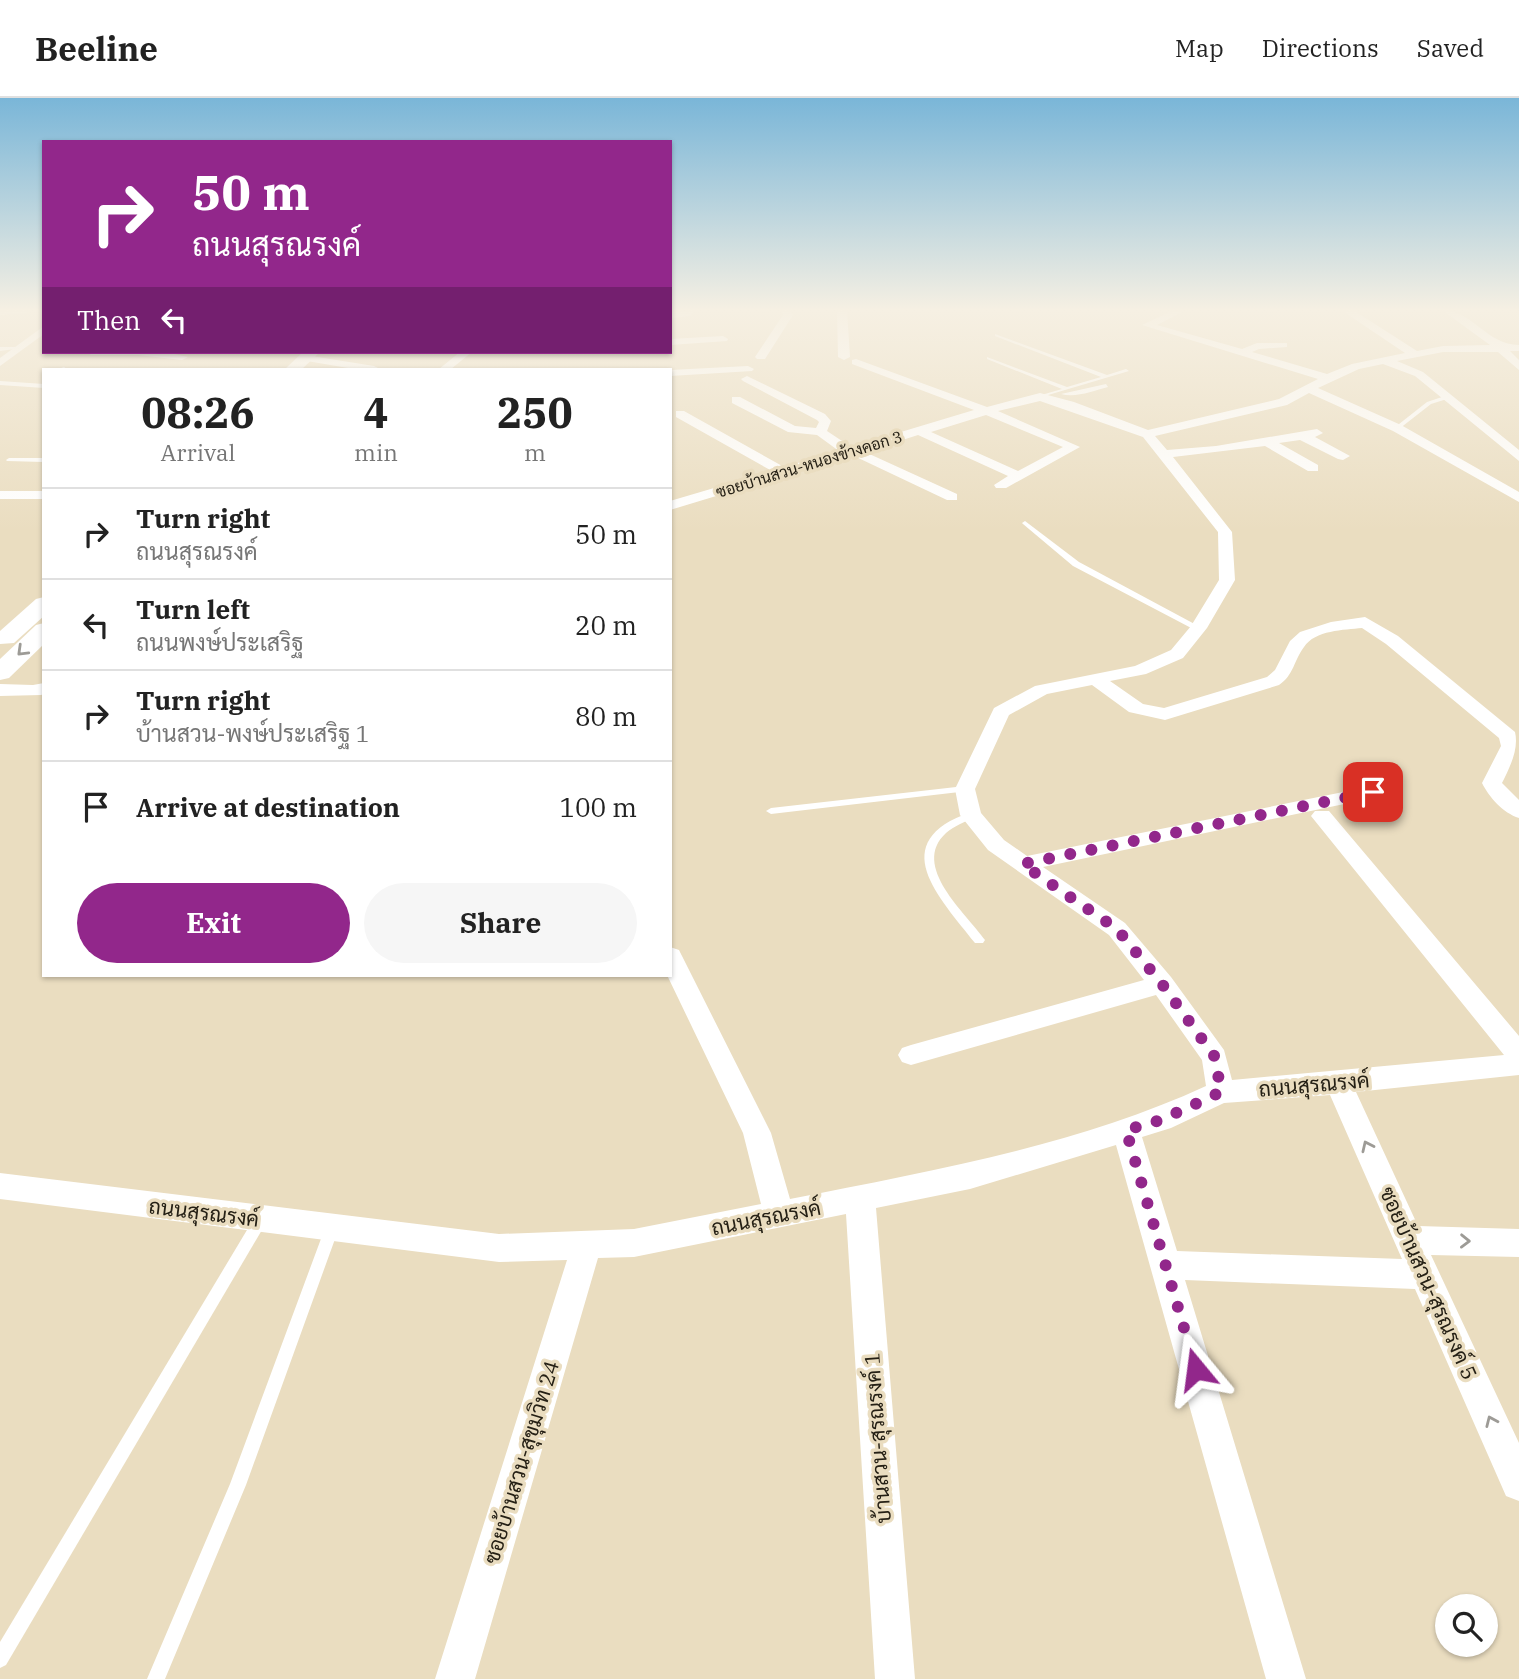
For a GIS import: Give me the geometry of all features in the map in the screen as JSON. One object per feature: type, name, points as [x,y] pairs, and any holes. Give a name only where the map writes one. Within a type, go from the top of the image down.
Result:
[{"type":"main road","points":[[0,643],[42,606]]},
{"type":"main road","points":[[0,673],[42,632]]},
{"type":"street","points":[[764,384],[821,417],[825,421],[820,432]]},
{"type":"street","points":[[914,384],[1073,447],[1001,485]]},
{"type":"street","points":[[1147,434],[1283,402],[1318,384]]},
{"type":"street","points":[[1431,384],[1519,457]]},
{"type":"street","points":[[1310,388],[1397,428],[1513,495]]},
{"type":"street","name":"ซอยบ้านสวน-หนองข้างคอก 3","points":[[672,505],[1040,397],[1070,404],[1147,434]]},
{"type":"street","points":[[736,400],[792,429],[820,432],[851,452],[951,497]]},
{"type":"street","points":[[680,414],[783,472]]},
{"type":"street","points":[[919,431],[1019,476]]},
{"type":"street","points":[[1166,454],[1216,450],[1317,433]]},
{"type":"street","points":[[1147,434],[1166,454],[1225,532],[1227,580],[1198,628],[1177,654],[1140,670],[1041,690],[1001,712],[965,789],[971,815],[996,845],[1117,929],[1162,984],[1215,1057],[1221,1092]]},
{"type":"street","points":[[1303,436],[1343,456]]},
{"type":"street","points":[[1268,442],[1314,468]]},
{"type":"street","points":[[0,495],[42,495]]},
{"type":"street","points":[[1096,679],[1131,706],[1154,714],[1166,714],[1273,681],[1280,677],[1300,640],[1318,632],[1365,621],[1392,640],[1508,736],[1511,746],[1492,783],[1494,789],[1519,811]]},
{"type":"street","points":[[0,690],[34,691],[42,689]]},
{"type":"street","points":[[1022,864],[1373,792]]},
{"type":"street","points":[[1322,816],[1519,1054]]},
{"type":"street","points":[[672,960],[757,1133],[779,1214]]},
{"type":"street","points":[[911,1055],[1162,984]]},
{"type":"street","name":"ถนนสุรณรงค์","points":[[0,1186],[499,1248],[634,1243],[970,1176],[1161,1120],[1221,1092],[1519,1064]]},
{"type":"street","name":"ซอยบ้านสวน-สุรณรงค์ 5","points":[[1338,1083],[1519,1483]]},
{"type":"street","points":[[1126,1130],[1286,1679]]},
{"type":"street","name":"บ้านสวน-สุรณรงค์ 1","points":[[860,1198],[895,1679]]},
{"type":"street","points":[[1411,1240],[1519,1243]]},
{"type":"street","name":"ซอยบ้านสวน-สุขุมวิท 24","points":[[455,1679],[587,1245]]},
{"type":"street","points":[[1166,1265],[1427,1275]]},
{"type":"lane","points":[[13,384],[42,386]]},
{"type":"lane","points":[[1054,384],[1067,389]]},
{"type":"lane","points":[[1040,397],[1084,384]]},
{"type":"lane","points":[[1054,393],[1080,393],[1106,386]]},
{"type":"lane","points":[[1397,428],[1429,403],[1448,397]]},
{"type":"lane","points":[[9,460],[42,460]]},
{"type":"lane","points":[[1025,523],[1076,564],[1198,628]]},
{"type":"lane","points":[[771,811],[965,789]]},
{"type":"lane","points":[[971,815],[942,831],[929,849],[927,860],[936,883],[979,940]]},
{"type":"lane","points":[[0,1659],[261,1219]]},
{"type":"lane","points":[[156,1679],[237,1485],[332,1228]]},
{"type":"route","points":[[1196,1369],[1126,1130],[1161,1120],[1221,1092],[1215,1057],[1162,984],[1117,929],[1022,864],[1373,792]]}]
